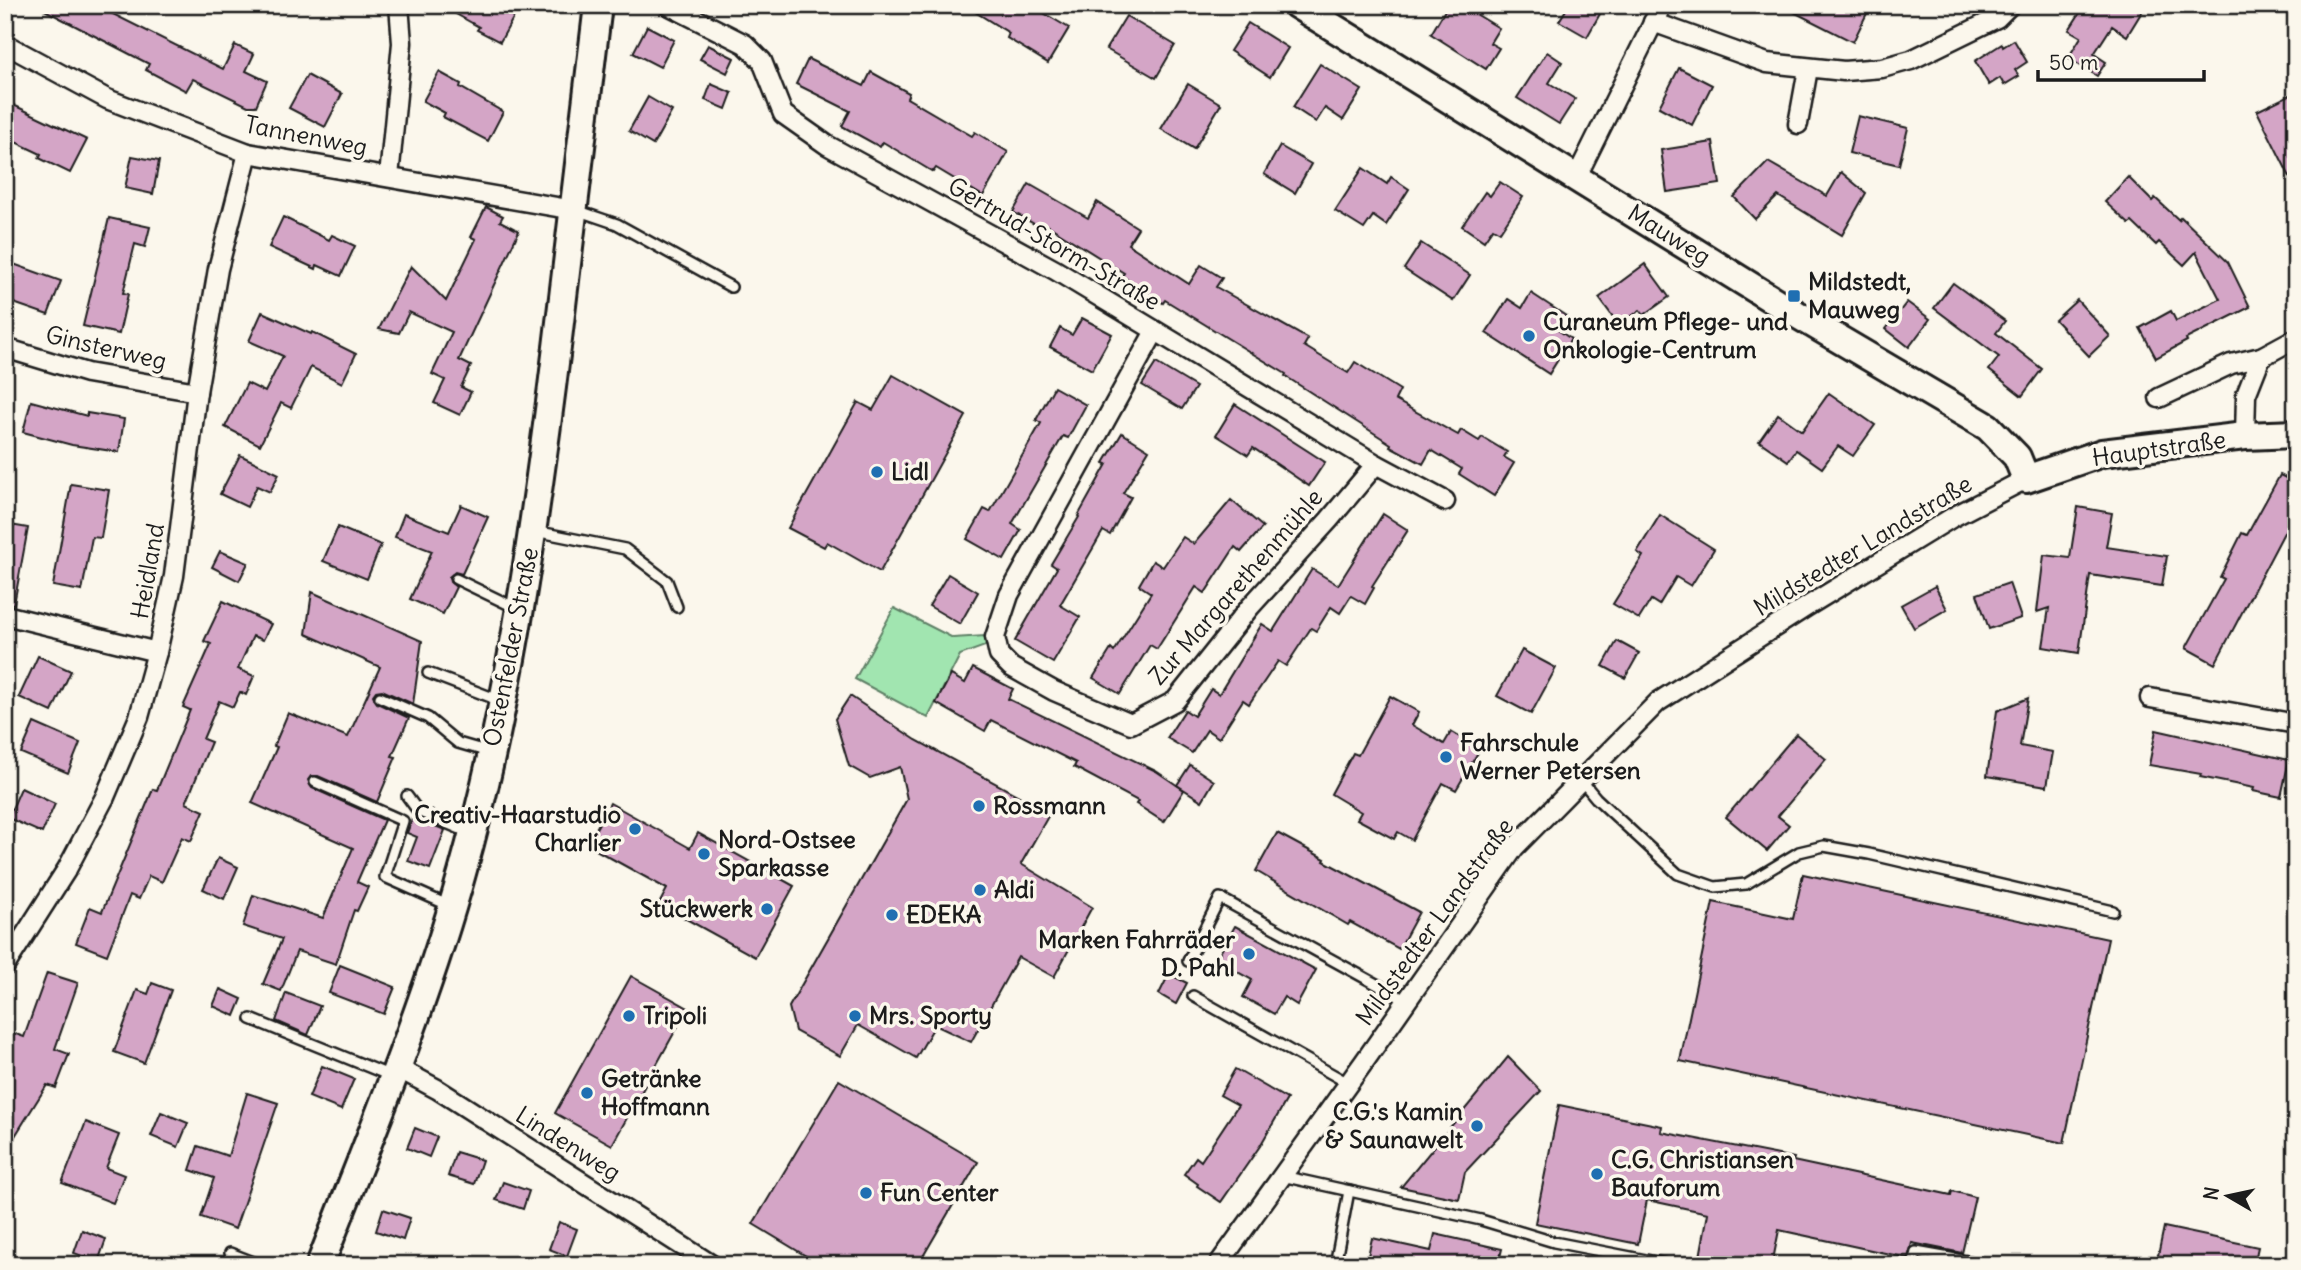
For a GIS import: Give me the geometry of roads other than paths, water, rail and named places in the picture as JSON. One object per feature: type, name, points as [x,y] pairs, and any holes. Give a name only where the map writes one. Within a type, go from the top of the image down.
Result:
[{"type":"main road","name":"Ostenfelder Straße","points":[[320,1265],[395,1072],[452,907],[491,753],[533,530],[598,5]]},
{"type":"main road","name":"Mauweg","points":[[1297,5],[1786,308],[1988,427],[2017,457],[2026,478]]},
{"type":"main road","name":"Hauptstraße","points":[[2026,478],[2102,453],[2245,436],[2296,434]]},
{"type":"street","points":[[389,177],[402,43],[399,5]]},
{"type":"street","name":"Gertrud-Storm-Straße","points":[[668,5],[745,44],[762,61],[783,114],[827,145],[1055,270],[1376,464],[1445,501]]},
{"type":"street","points":[[1576,178],[1662,5]]},
{"type":"street","points":[[1653,22],[1767,64],[1844,71],[1911,60],[1997,18],[2010,5]]},
{"type":"street","name":"Tannenweg","points":[[5,44],[107,99],[248,153],[574,209]]},
{"type":"street","points":[[1798,124],[1808,69]]},
{"type":"street","name":"Heidland","points":[[5,966],[67,869],[105,797],[139,717],[174,576],[197,392],[218,269],[248,153]]},
{"type":"street","name":"Zur Margarethenmühle","points":[[1155,331],[1009,595],[995,637],[999,655],[1011,667],[1054,691],[1131,724],[1175,701],[1250,607],[1376,464]]},
{"type":"street","points":[[2158,398],[2231,364],[2261,356],[2296,338]]},
{"type":"street","name":"Ginsterweg","points":[[5,348],[87,373],[197,392]]},
{"type":"street","points":[[2245,436],[2246,395],[2261,356]]},
{"type":"street","name":"Mildstedter Landstraße","points":[[1218,1265],[1514,848],[1658,702],[1941,523],[2026,478]]},
{"type":"street","points":[[5,615],[157,652]]},
{"type":"street","points":[[2150,698],[2296,724]]},
{"type":"street","name":"Lindenweg","points":[[395,1072],[437,1089],[712,1265]]},
{"type":"lane","points":[[574,209],[617,224],[731,287]]},
{"type":"lane","points":[[533,530],[625,549],[667,581],[677,607]]},
{"type":"lane","points":[[456,579],[519,610]]},
{"type":"lane","points":[[428,673],[502,702]]},
{"type":"lane","points":[[380,697],[428,718],[446,736],[458,743],[491,753]]},
{"type":"lane","points":[[1581,780],[1596,798],[1678,874],[1715,887],[1746,884],[1799,852],[1824,846],[2113,911]]},
{"type":"lane","points":[[315,782],[403,821],[385,877],[452,907]]},
{"type":"lane","points":[[407,796],[418,811],[472,834]]},
{"type":"lane","points":[[1188,961],[1220,898],[1407,1001]]},
{"type":"lane","points":[[1193,996],[1348,1083]]},
{"type":"lane","points":[[251,1019],[395,1072]]},
{"type":"lane","points":[[1282,1176],[1481,1220],[1554,1242],[1640,1262],[1672,1265]]},
{"type":"lane","points":[[1335,1265],[1349,1191]]},
{"type":"lane","points":[[1913,1265],[1916,1252],[1989,1265]]},
{"type":"lane","points":[[230,1253],[261,1265]]},
{"type":"place","name":"Mildstedt, Mauweg","points":[[1794,296]]},
{"type":"place","name":"Curaneum Pflege- und Onkologie-Centrum","points":[[1529,336]]},
{"type":"place","name":"Lidl","points":[[877,472]]},
{"type":"place","name":"Fahrschule Werner Petersen","points":[[1446,757]]},
{"type":"place","name":"Rossmann","points":[[979,806]]},
{"type":"place","name":"Creativ-Haarstudio Charlier","points":[[635,829]]},
{"type":"place","name":"Nord-Ostsee Sparkasse","points":[[704,854]]},
{"type":"place","name":"Aldi","points":[[980,890]]},
{"type":"place","name":"Stückwerk","points":[[767,909]]},
{"type":"place","name":"EDEKA","points":[[892,915]]},
{"type":"place","name":"Marken Fahrräder D. Pahl","points":[[1249,954]]},
{"type":"place","name":"Tripoli","points":[[629,1016]]},
{"type":"place","name":"Mrs. Sporty","points":[[855,1016]]},
{"type":"place","name":"Getränke Hoffmann","points":[[587,1093]]},
{"type":"place","name":"C.G.'s Kamin & Saunawelt","points":[[1477,1126]]},
{"type":"place","name":"C.G. Christiansen Bauforum","points":[[1597,1174]]},
{"type":"place","name":"Fun Center","points":[[866,1193]]}]
